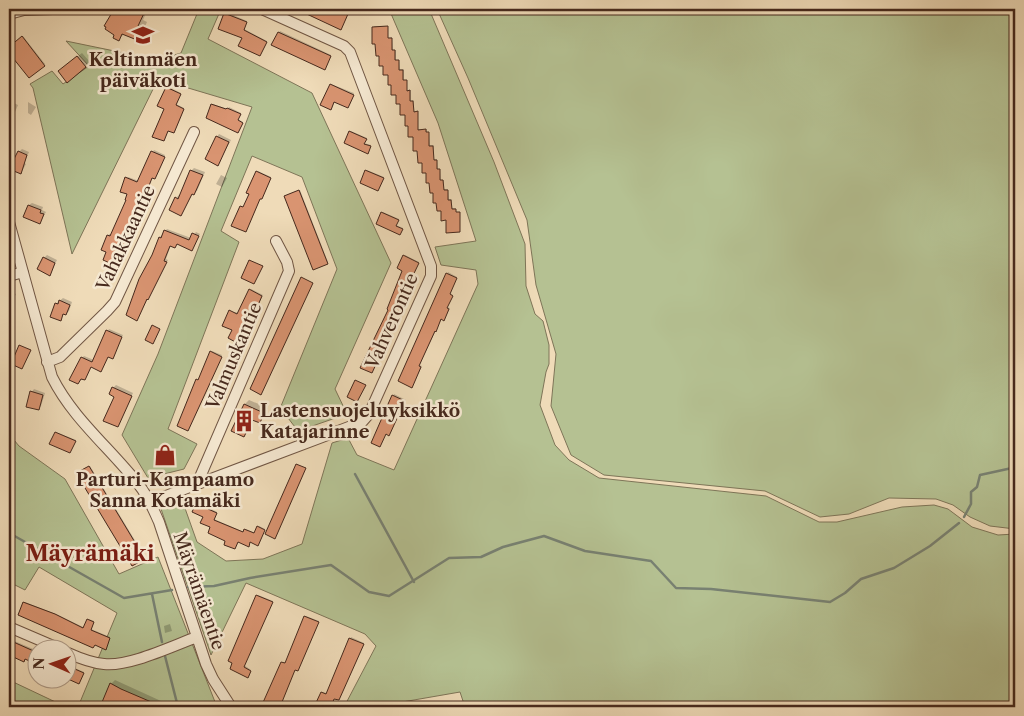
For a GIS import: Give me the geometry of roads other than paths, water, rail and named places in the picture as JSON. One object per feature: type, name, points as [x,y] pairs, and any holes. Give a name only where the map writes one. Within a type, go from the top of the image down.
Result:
[{"type":"street","points":[[9,14],[24,10],[53,9]]},
{"type":"street","name":"Vahverontie","points":[[150,502],[362,422],[369,414],[431,276],[431,266],[350,52],[344,46],[264,10]]},
{"type":"street","name":"Vahakkaantie","points":[[48,362],[60,357],[115,302],[194,132]]},
{"type":"street","name":"Mäyrämäentie","points":[[9,222],[48,362],[59,391],[76,414],[139,485],[150,502],[159,522],[213,679],[231,707]]},
{"type":"street","name":"Valmuskantie","points":[[196,484],[289,271],[287,262],[276,241]]},
{"type":"street","points":[[9,276],[23,272]]},
{"type":"street","points":[[9,626],[36,638]]},
{"type":"street","points":[[78,658],[106,664],[124,663],[197,637]]},
{"type":"waterway","points":[[964,517],[971,504],[971,492],[977,487],[980,475],[1012,468],[1015,462]]},
{"type":"waterway","points":[[355,474],[414,582]]},
{"type":"waterway","points":[[188,587],[214,586],[250,578],[331,565],[369,592],[389,596],[449,558],[481,557],[503,547],[544,536],[585,551],[651,561],[676,588],[711,589],[830,602],[845,593],[861,579],[894,568],[930,546],[959,523]]},
{"type":"waterway","points":[[9,531],[11,534],[124,598],[172,590]]},
{"type":"waterway","points":[[152,594],[162,642]]},
{"type":"waterway","points":[[165,656],[178,707]]},
{"type":"place","name":"Keltinmäen päiväkoti","points":[[143,35]]},
{"type":"place","name":"Lastensuojeluyksikkö Katajarinne","points":[[244,421]]},
{"type":"place","name":"Parturi-Kampaamo Sanna Kotamäki","points":[[165,455]]},
{"type":"district","name":"Mäyrämäki","points":[[90,553]]}]
